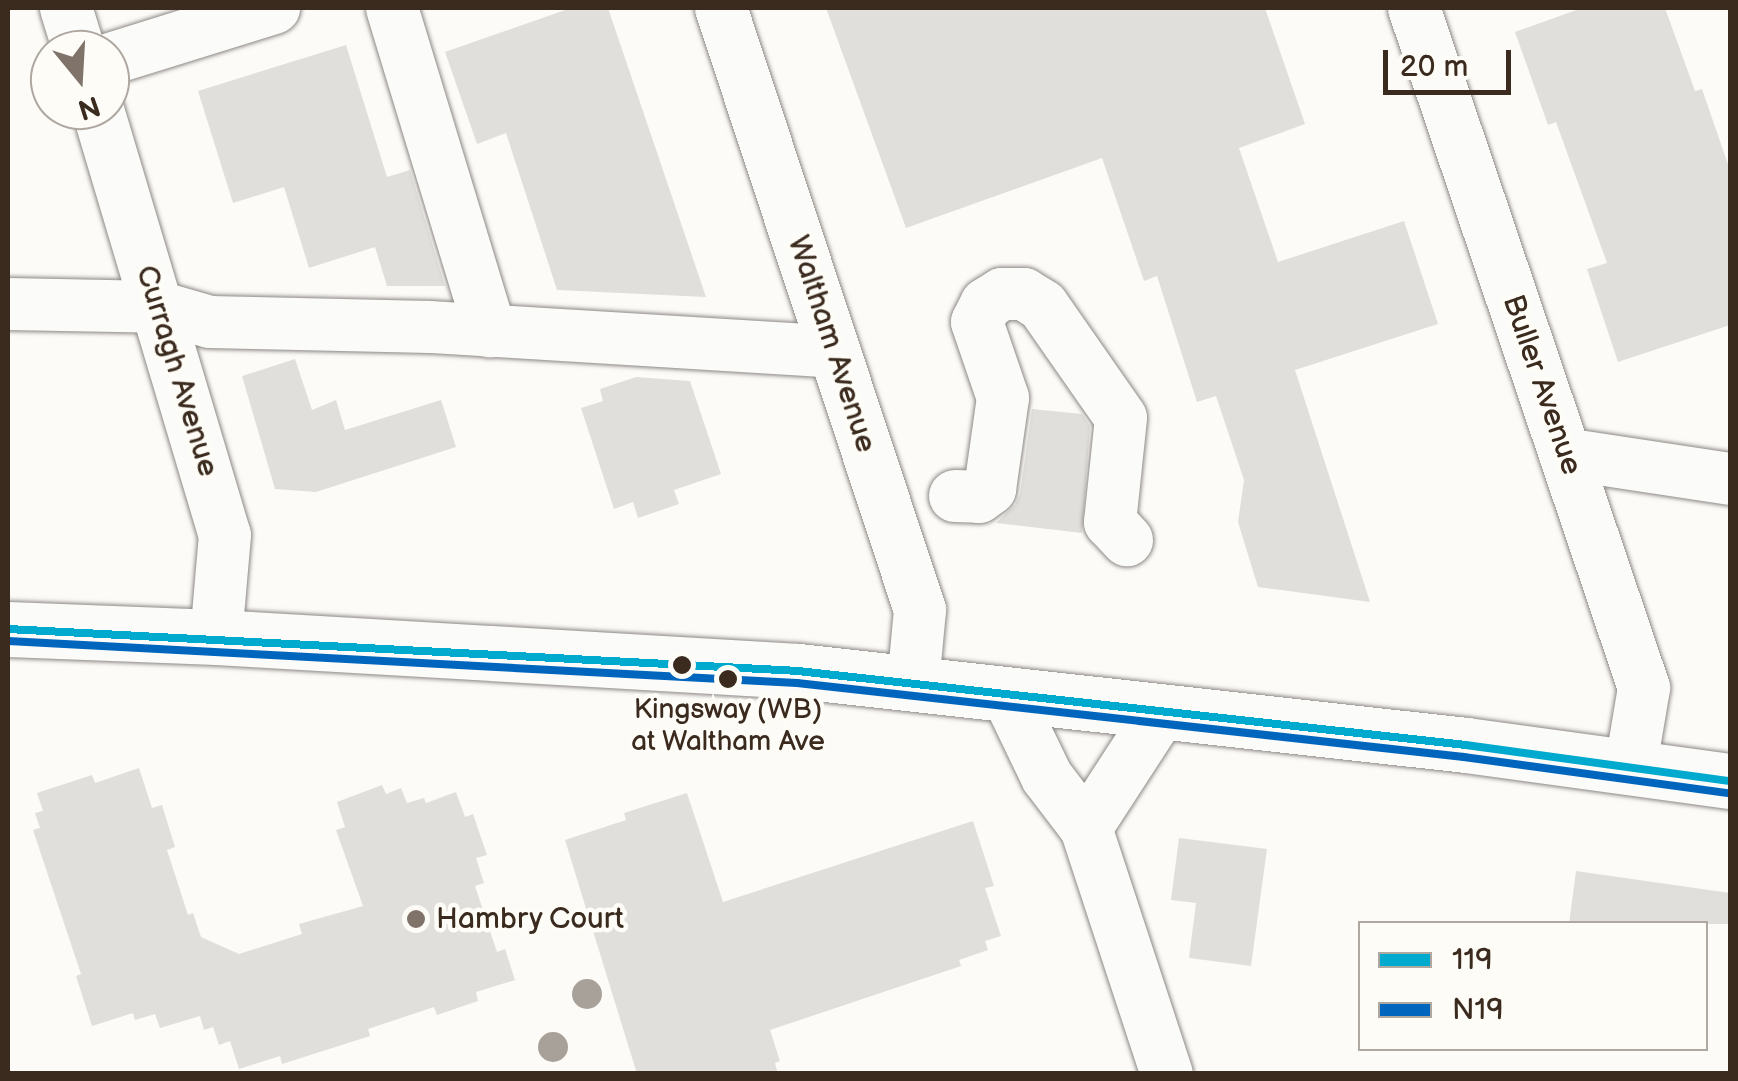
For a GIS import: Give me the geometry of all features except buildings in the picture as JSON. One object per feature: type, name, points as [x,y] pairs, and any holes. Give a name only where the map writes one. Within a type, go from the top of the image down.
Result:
[{"type":"main road","points":[[8,629],[216,637],[798,672],[1630,765],[1730,781]]},
{"type":"street","points":[[130,53],[274,8]]},
{"type":"street","points":[[392,8],[490,331]]},
{"type":"street","name":"Waltham Avenue","points":[[721,8],[920,610],[913,684]]},
{"type":"street","name":"Buller Avenue","points":[[1414,8],[1644,688],[1630,765]]},
{"type":"street","name":"Curragh Avenue","points":[[104,130],[225,535],[216,637]]},
{"type":"street","points":[[955,496],[979,497],[990,488],[1003,398],[977,322],[986,304],[1002,294],[1024,294],[1043,306],[1121,418],[1110,522],[1127,540]]},
{"type":"street","points":[[8,304],[158,307],[210,322],[490,331],[834,352]]},
{"type":"street","points":[[1565,454],[1730,478]]},
{"type":"street","points":[[1008,694],[1047,777],[1086,828],[1167,1074]]},
{"type":"street","points":[[1086,828],[1162,711]]},
{"type":"transit line","name":"119","points":[[8,629],[798,671],[1466,745],[1730,781]]},
{"type":"transit line","name":"N19","points":[[8,641],[797,683],[1464,757],[1728,793]]},
{"type":"place","name":"Kingsway (WB) at Waltham Ave","points":[[728,679]]},
{"type":"place","name":"Hambry Court","points":[[416,919]]}]
